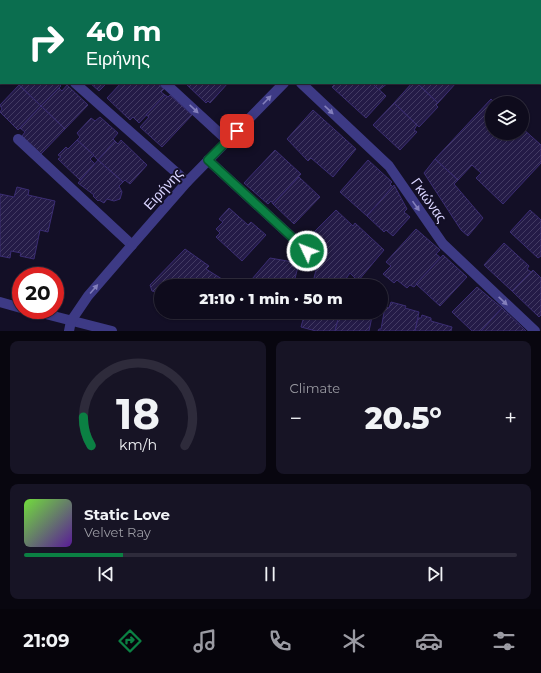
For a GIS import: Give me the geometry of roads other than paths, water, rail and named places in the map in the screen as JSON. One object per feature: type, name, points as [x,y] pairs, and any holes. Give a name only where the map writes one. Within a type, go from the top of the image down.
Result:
[{"type":"street","points":[[76,84],[187,182]]},
{"type":"street","points":[[166,84],[228,141]]},
{"type":"street","name":"Ειρήνης","points":[[71,320],[88,296],[187,182],[283,84]]},
{"type":"street","name":"Γκιώνας","points":[[302,84],[388,166],[443,244],[535,331]]},
{"type":"street","points":[[18,139],[132,245]]},
{"type":"street","points":[[208,160],[307,251]]},
{"type":"street","points":[[0,302],[12,305]]},
{"type":"street","points":[[64,318],[112,331]]},
{"type":"street","points":[[69,331],[71,320]]}]
